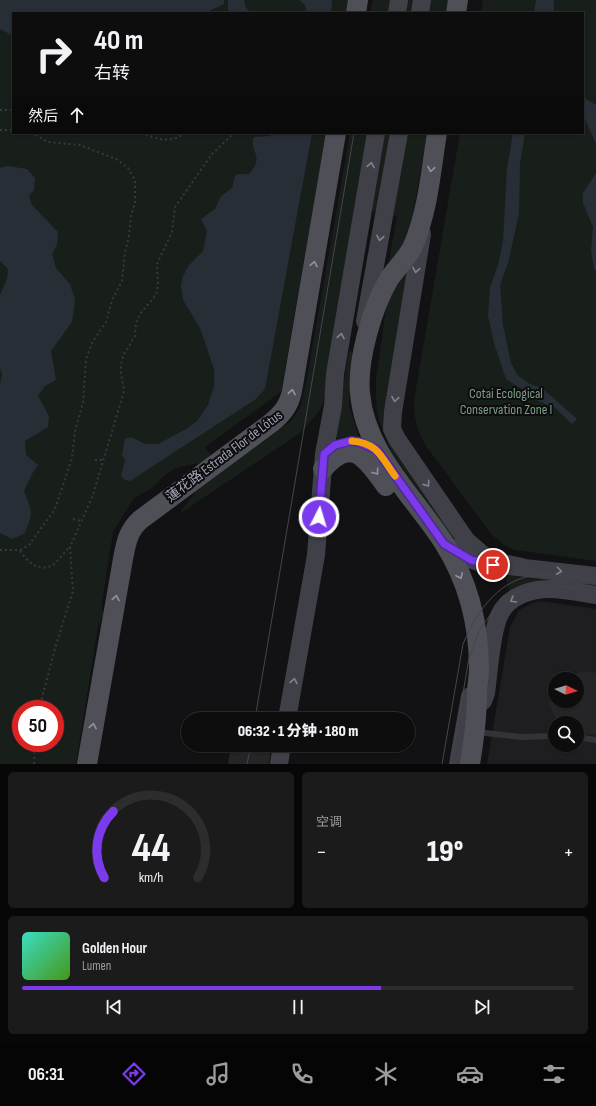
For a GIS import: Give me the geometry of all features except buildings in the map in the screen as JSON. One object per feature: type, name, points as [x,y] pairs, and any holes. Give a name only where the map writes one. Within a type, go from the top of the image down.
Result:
[{"type":"main road","points":[[356,12],[358,0]]},
{"type":"main road","points":[[397,12],[399,0]]},
{"type":"main road","points":[[420,12],[422,0]]},
{"type":"main road","points":[[456,12],[458,0]]},
{"type":"main road","name":"蓮花路 Estrada Flor de Lótus","points":[[87,764],[122,559],[127,539],[132,528],[140,520],[271,423],[284,412],[288,406],[292,391],[336,134]]},
{"type":"main road","points":[[304,620],[306,541],[314,451],[335,374],[376,134]]},
{"type":"main road","points":[[364,348],[363,331],[398,134]]},
{"type":"main road","points":[[437,134],[393,412],[392,429],[401,445],[466,540],[483,555],[502,563],[522,567]]},
{"type":"main road","points":[[425,204],[412,248],[389,280],[378,300],[364,348],[360,375],[361,402],[366,425],[377,450],[447,549],[469,595],[479,649],[476,722],[469,763]]},
{"type":"main road","points":[[288,712],[316,556],[324,461],[333,406],[335,374]]},
{"type":"main road","points":[[324,461],[335,445],[351,441],[359,442],[377,450]]},
{"type":"main road","points":[[324,461],[332,459],[343,453],[354,453],[366,458],[415,525],[431,540],[471,560],[493,565],[596,576]]},
{"type":"main road","points":[[476,722],[486,693],[496,624],[500,612],[508,603],[518,597],[538,590],[550,589],[596,595]]},
{"type":"main road","points":[[469,763],[474,679],[479,671]]},
{"type":"main road","points":[[279,764],[281,752]]},
{"type":"lane","points":[[476,722],[522,738],[548,736]]},
{"type":"lane","points":[[584,738],[596,740]]},
{"type":"path","points":[[0,110],[12,110]]},
{"type":"path","points":[[0,130],[12,130]]},
{"type":"path","points":[[0,550],[20,550],[29,545],[55,510],[72,458],[75,431],[83,403],[86,359],[93,341],[106,322],[112,300],[122,281],[131,215],[136,203],[135,180],[128,168],[116,159],[80,145],[48,142],[34,134]]},
{"type":"path","points":[[143,134],[158,140],[167,141],[183,134]]},
{"type":"path","points":[[20,550],[29,563],[46,568],[53,565],[70,547],[92,495],[124,391],[121,373],[121,364],[124,354],[136,336],[136,323],[140,314],[156,295],[158,285],[157,264],[172,232],[175,207],[212,154],[233,134]]},
{"type":"path","points":[[95,460],[103,460]]},
{"type":"path","points":[[73,519],[81,521]]},
{"type":"path","points":[[41,700],[56,645],[73,591],[70,547]]},
{"type":"path","points":[[34,764],[35,752]]},
{"type":"shaded area","points":[[0,0],[224,0],[224,4],[207,12],[12,12],[12,35],[0,29]]},
{"type":"shaded area","points":[[228,0],[244,0],[246,8],[251,12],[230,12]]},
{"type":"shaded area","points":[[299,0],[332,0],[331,12],[307,12],[305,5]]},
{"type":"shaded area","points":[[536,0],[554,0],[554,12],[534,12]]},
{"type":"shaded area","points":[[584,98],[596,105],[596,144],[584,116]]},
{"type":"shaded area","points":[[274,134],[312,134],[265,389],[256,399],[130,481],[125,480],[121,476],[125,460],[122,455],[125,439],[131,437],[145,444],[158,444],[186,429],[197,421],[208,405],[214,386],[214,369],[200,328],[183,300],[181,286],[183,276],[189,265],[203,251],[207,231],[201,219],[215,209],[221,196],[232,188],[235,176],[238,174],[249,174],[254,168],[256,158],[253,146],[254,137],[269,136]]},
{"type":"shaded area","points":[[513,134],[525,134],[520,164],[519,214],[508,263],[500,285],[503,325],[511,363],[518,376],[530,384],[542,388],[577,419],[572,424],[552,405],[549,406],[537,400],[538,395],[522,389],[506,379],[494,343],[488,316],[490,288],[498,265],[503,241],[507,168]]},
{"type":"shaded area","points":[[8,166],[27,169],[35,178],[34,190],[29,196],[32,205],[58,232],[57,245],[52,254],[56,268],[70,284],[75,300],[72,322],[51,351],[56,380],[45,386],[38,396],[49,416],[48,427],[25,441],[26,455],[38,465],[24,491],[31,517],[24,534],[12,539],[0,533],[0,384],[2,375],[0,368],[0,295],[7,279],[8,269],[0,261],[0,168]]},
{"type":"shaded area","points":[[596,173],[596,271],[594,269],[591,251],[593,227],[583,203],[583,193]]},
{"type":"shaded area","points":[[541,601],[596,609],[596,764],[487,764],[510,627],[519,610],[532,603]]},
{"type":"green space","points":[[0,0],[349,0],[346,12],[12,12],[12,134],[326,134],[281,392],[205,447],[211,455],[203,462],[176,468],[164,476],[151,489],[134,498],[113,532],[101,610],[103,609],[103,616],[98,627],[76,764],[0,764]]},
{"type":"green space","points":[[373,0],[448,0],[446,12],[370,12]]},
{"type":"green space","name":"Cotai Ecological Conservation Zone I","points":[[483,0],[596,0],[596,561],[515,550],[504,545],[492,535],[429,450],[419,432],[416,420],[414,400],[460,134],[584,134],[584,12],[481,12]]},
{"type":"green space","points":[[350,134],[427,134],[409,237],[410,269],[386,417],[461,544],[449,533],[391,452],[378,417],[376,379],[386,309],[387,271],[397,216],[357,208],[323,403],[318,413],[300,433],[178,515],[196,491],[291,421],[300,408],[306,383]]},
{"type":"green space","points":[[350,350],[353,353],[349,405],[359,437],[350,436],[337,438],[336,432],[348,354]]},
{"type":"green space","points":[[501,574],[596,583],[596,590],[510,594],[506,579]]},
{"type":"tram line","points":[[256,712],[354,134]]},
{"type":"tram line","points":[[442,764],[463,644],[475,619],[483,607],[502,588],[514,581],[527,577],[555,575],[596,580]]},
{"type":"tram line","points":[[451,764],[469,658],[479,631],[495,608],[513,594],[536,586],[560,586],[596,591]]},
{"type":"tram line","points":[[247,764],[250,752]]},
{"type":"slow traffic","points":[[352,441],[367,444],[377,450],[395,476]]},
{"type":"route","points":[[319,517],[324,454],[329,448],[342,442],[351,441],[367,444],[377,450],[444,544],[471,560],[493,565]]}]
